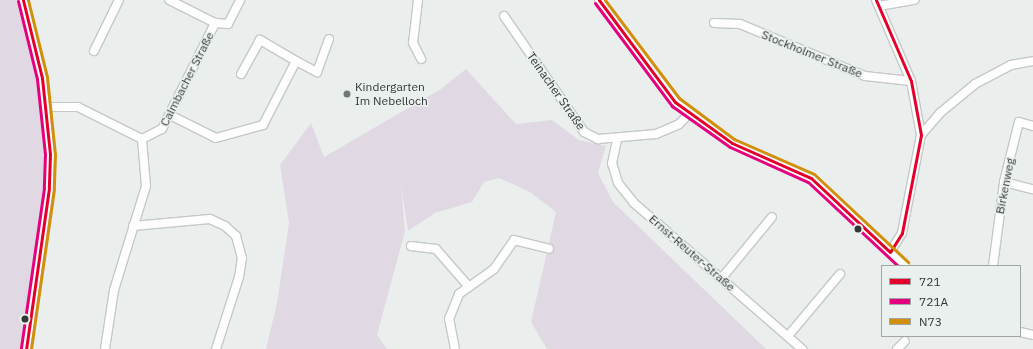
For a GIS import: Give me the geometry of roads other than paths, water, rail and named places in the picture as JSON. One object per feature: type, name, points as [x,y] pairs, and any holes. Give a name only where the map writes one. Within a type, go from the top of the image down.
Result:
[{"type":"street","points":[[23,0],[47,107],[49,188],[26,349]]},
{"type":"street","points":[[94,50],[119,0]]},
{"type":"street","name":"Calmbacher Straße","points":[[169,0],[215,23],[228,24],[240,0]]},
{"type":"street","points":[[418,0],[413,43],[421,59]]},
{"type":"street","points":[[599,0],[666,92],[689,114],[732,143],[811,178],[904,265]]},
{"type":"street","points":[[890,252],[902,233],[921,135],[911,81],[877,3],[914,0]]},
{"type":"street","name":"Teinacher Straße","points":[[504,16],[584,132],[598,139],[617,140],[656,134],[679,124],[689,114]]},
{"type":"street","name":"Stockholmer Straße","points":[[714,22],[740,24],[865,76],[911,81]]},
{"type":"street","name":"Calmbacher Straße","points":[[142,139],[162,130],[215,23]]},
{"type":"street","points":[[242,74],[260,40],[317,72],[329,38]]},
{"type":"street","points":[[170,115],[216,138],[263,125],[296,61]]},
{"type":"street","points":[[921,135],[940,113],[975,84],[1011,65],[1033,61]]},
{"type":"street","points":[[47,107],[78,106],[142,139],[146,186],[114,290],[105,349]]},
{"type":"street","name":"Birkenweg","points":[[993,265],[1004,182],[1019,122],[1033,126]]},
{"type":"street","name":"Ernst-Reuter-Straße","points":[[617,140],[612,163],[618,183],[634,203],[802,349]]},
{"type":"street","points":[[1004,182],[1033,189]]},
{"type":"street","points":[[721,279],[772,217]]},
{"type":"street","points":[[133,226],[210,219],[225,226],[236,236],[242,258],[239,277],[216,349]]},
{"type":"street","points":[[455,349],[450,319],[459,294],[494,269],[514,240],[550,249]]},
{"type":"street","points":[[411,246],[436,249],[469,287]]},
{"type":"street","points":[[788,336],[840,274]]},
{"type":"street","points":[[1021,332],[1033,335]]},
{"type":"street","points":[[897,349],[904,342]]},
{"type":"place","name":"Kindergarten Im Nebelloch","points":[[347,94]]}]
